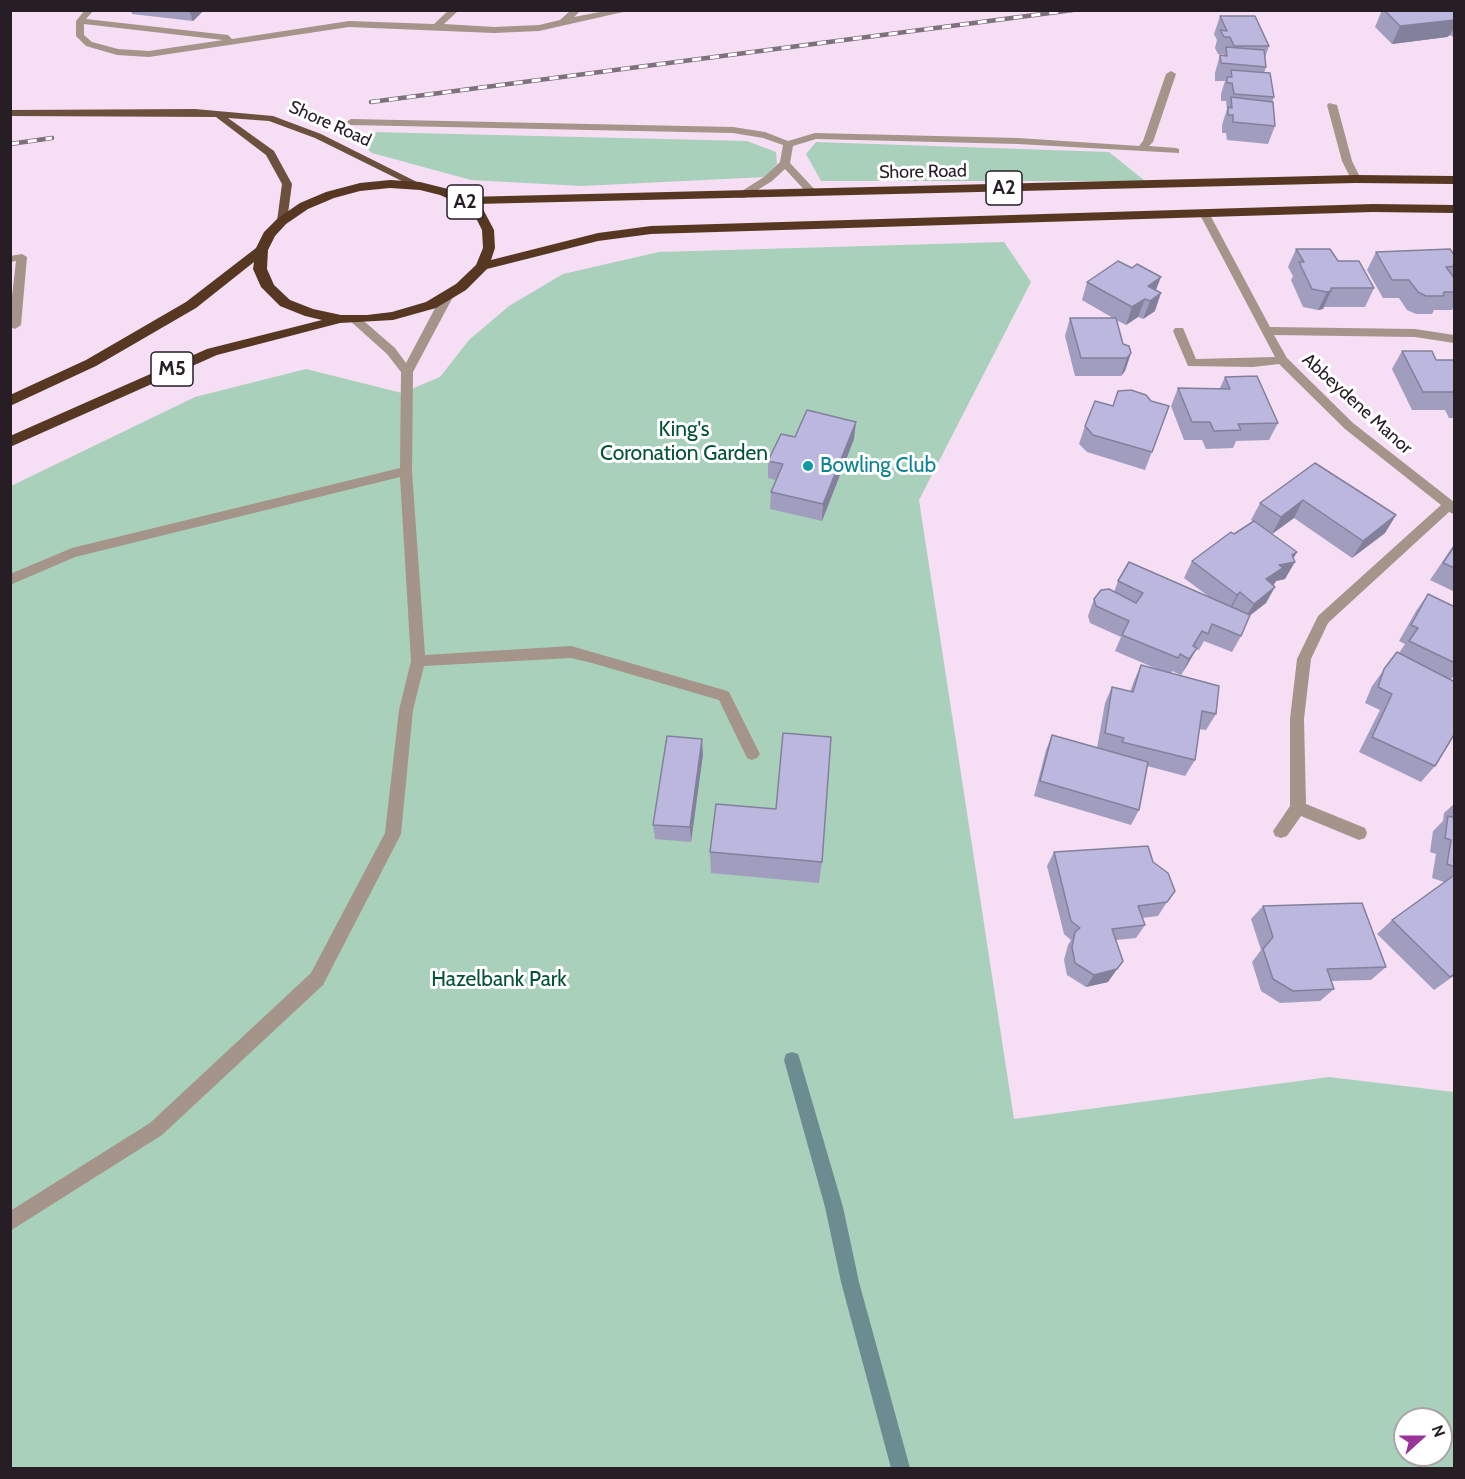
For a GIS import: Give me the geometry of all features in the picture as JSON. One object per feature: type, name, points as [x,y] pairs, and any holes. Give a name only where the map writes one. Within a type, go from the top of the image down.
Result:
[{"type":"highway","name":"Shore Road","points":[[464,201],[741,196],[1356,179],[1455,180]]},
{"type":"highway","name":"A2","points":[[262,250],[269,235],[282,221],[304,206],[330,195],[360,187],[390,184],[420,186],[444,192],[464,201],[480,214],[488,230],[489,248],[482,266]]},
{"type":"highway","name":"A2","points":[[482,266],[598,237],[651,230],[1373,208],[1455,209]]},
{"type":"highway","points":[[262,250],[260,269],[268,287],[285,303],[310,313],[347,319],[393,316],[431,304],[461,287],[482,266]]},
{"type":"highway","name":"M5","points":[[10,401],[91,363],[191,305],[262,250]]},
{"type":"highway","name":"M5","points":[[10,442],[212,352],[347,319]]},
{"type":"main road","name":"Shore Road","points":[[10,112],[73,114],[195,112],[220,116],[270,118],[318,136],[420,186]]},
{"type":"main road","name":"Shore Road","points":[[220,116],[270,153],[286,184],[282,221]]},
{"type":"street","points":[[90,10],[80,21],[80,36],[89,44],[117,52],[149,54],[349,24],[494,30],[539,28],[628,10]]},
{"type":"street","points":[[437,26],[455,10]]},
{"type":"street","points":[[563,22],[577,10]]},
{"type":"street","points":[[80,21],[222,36],[237,41]]},
{"type":"street","points":[[1141,149],[1148,142],[1171,74]]},
{"type":"street","points":[[1332,105],[1347,161],[1356,179]]},
{"type":"street","points":[[351,122],[733,130],[765,135],[788,144],[816,136],[1018,141],[1176,152]]},
{"type":"street","points":[[741,196],[768,179],[785,163],[788,144]]},
{"type":"street","points":[[785,163],[813,193]]},
{"type":"street","name":"Abbeydene Manor","points":[[1204,213],[1282,360],[1349,426],[1451,508]]},
{"type":"street","points":[[10,259],[22,257],[15,325]]},
{"type":"street","points":[[10,1222],[156,1129],[317,979],[393,834],[406,710],[418,661],[406,471],[407,372],[448,295]]},
{"type":"street","points":[[347,319],[392,351],[407,372]]},
{"type":"street","points":[[1179,331],[1192,363],[1253,363],[1282,360]]},
{"type":"street","points":[[1266,331],[1415,333],[1455,339]]},
{"type":"street","points":[[10,580],[72,553],[406,471]]},
{"type":"street","points":[[1281,831],[1298,808],[1298,719],[1305,659],[1323,620],[1451,508]]},
{"type":"street","points":[[418,661],[571,652],[724,696],[752,754]]},
{"type":"street","points":[[1298,808],[1359,833]]},
{"type":"green space","points":[[372,132],[747,141],[776,152],[777,164],[765,177],[582,186],[471,180],[372,153],[354,136]]},
{"type":"green space","points":[[816,142],[1109,152],[1145,181],[821,181],[806,154]]},
{"type":"green space","name":"Hazelbank Park","points":[[1004,242],[1031,282],[919,500],[1014,1119],[1329,1077],[1454,1092],[1454,1468],[11,1468],[11,486],[195,397],[306,369],[402,393],[440,377],[469,340],[509,306],[563,274],[659,252]]},
{"type":"building","points":[[1384,10],[1455,10],[1455,20],[1400,26]]},
{"type":"building","points":[[1220,16],[1255,16],[1269,46],[1234,46],[1230,37],[1224,37],[1220,30],[1227,31]]},
{"type":"building","points":[[1226,47],[1264,50],[1266,67],[1221,63],[1220,55],[1227,56]]},
{"type":"building","points":[[1231,70],[1270,73],[1274,97],[1234,94],[1232,83],[1227,83],[1227,77],[1232,77]]},
{"type":"building","points":[[1231,97],[1273,102],[1275,126],[1233,122],[1233,115],[1228,115],[1228,107],[1232,108]]},
{"type":"building","points":[[1296,249],[1330,249],[1338,261],[1359,261],[1374,288],[1331,288],[1331,291],[1327,292],[1312,289],[1299,262],[1304,262]]},
{"type":"building","points":[[1450,249],[1455,256],[1455,266],[1446,267],[1455,279],[1455,292],[1444,292],[1443,296],[1426,296],[1418,292],[1409,280],[1392,280],[1376,252]]},
{"type":"building","points":[[1118,261],[1132,268],[1137,264],[1161,277],[1148,286],[1161,293],[1150,301],[1145,299],[1132,307],[1087,282]]},
{"type":"building","points":[[1070,318],[1116,318],[1123,344],[1129,346],[1131,353],[1127,358],[1081,358]]},
{"type":"building","points":[[1402,351],[1432,351],[1436,360],[1455,360],[1455,392],[1423,392]]},
{"type":"building","points":[[1257,376],[1278,423],[1238,424],[1241,430],[1214,431],[1210,422],[1192,422],[1178,388],[1230,389],[1225,377]]},
{"type":"building","points":[[1131,390],[1146,395],[1151,401],[1169,406],[1152,452],[1093,435],[1085,426],[1095,401],[1113,406],[1118,391]]},
{"type":"building","name":"Bowling Club","points":[[807,410],[856,422],[823,504],[771,492],[783,464],[768,461],[781,434],[795,437]]},
{"type":"building","points":[[1315,463],[1396,515],[1363,541],[1303,500],[1281,517],[1260,503]]},
{"type":"building","points":[[1254,521],[1297,552],[1292,555],[1295,562],[1279,565],[1283,568],[1266,579],[1275,587],[1254,604],[1240,592],[1237,595],[1192,561],[1231,532],[1234,534]]},
{"type":"building","points":[[1455,545],[1455,568],[1443,563]]},
{"type":"building","points":[[1129,562],[1250,615],[1241,636],[1212,624],[1208,634],[1202,631],[1193,646],[1197,648],[1189,659],[1180,654],[1178,658],[1122,635],[1129,621],[1096,606],[1094,599],[1101,590],[1109,589],[1136,603],[1143,593],[1118,581]]},
{"type":"building","points":[[1428,594],[1455,607],[1455,663],[1409,641],[1418,628],[1411,625]]},
{"type":"building","points":[[1397,652],[1455,682],[1455,733],[1435,766],[1372,737],[1392,694],[1378,687],[1384,669]]},
{"type":"building","points":[[1141,665],[1219,686],[1216,714],[1202,711],[1195,760],[1122,742],[1124,738],[1105,733],[1112,687],[1133,692]]},
{"type":"building","points":[[783,733],[831,737],[822,862],[710,852],[716,804],[776,809]]},
{"type":"building","points":[[1052,735],[1148,762],[1139,810],[1040,781]]},
{"type":"building","points":[[667,736],[702,739],[690,827],[653,825]]},
{"type":"building","points":[[1448,816],[1455,818],[1455,867],[1447,864],[1451,840],[1445,838]]},
{"type":"building","points":[[1148,846],[1153,862],[1168,873],[1175,891],[1167,902],[1138,906],[1145,925],[1112,929],[1123,961],[1117,969],[1094,975],[1075,963],[1072,947],[1075,932],[1080,928],[1071,921],[1054,852]]},
{"type":"building","points":[[1453,876],[1455,878],[1455,974],[1450,977],[1392,920]]},
{"type":"building","points":[[1362,903],[1386,967],[1327,969],[1334,989],[1293,991],[1273,979],[1263,949],[1273,937],[1263,906]]},
{"type":"waterway","points":[[792,1060],[834,1207],[850,1282],[901,1468]]},
{"type":"railway","points":[[371,102],[1073,10]]},
{"type":"railway","points":[[10,144],[52,138]]},
{"type":"place","name":"Bowling Club","points":[[808,466]]},
{"type":"park label","name":"King's Coronation Garden","points":[[684,442]]}]
